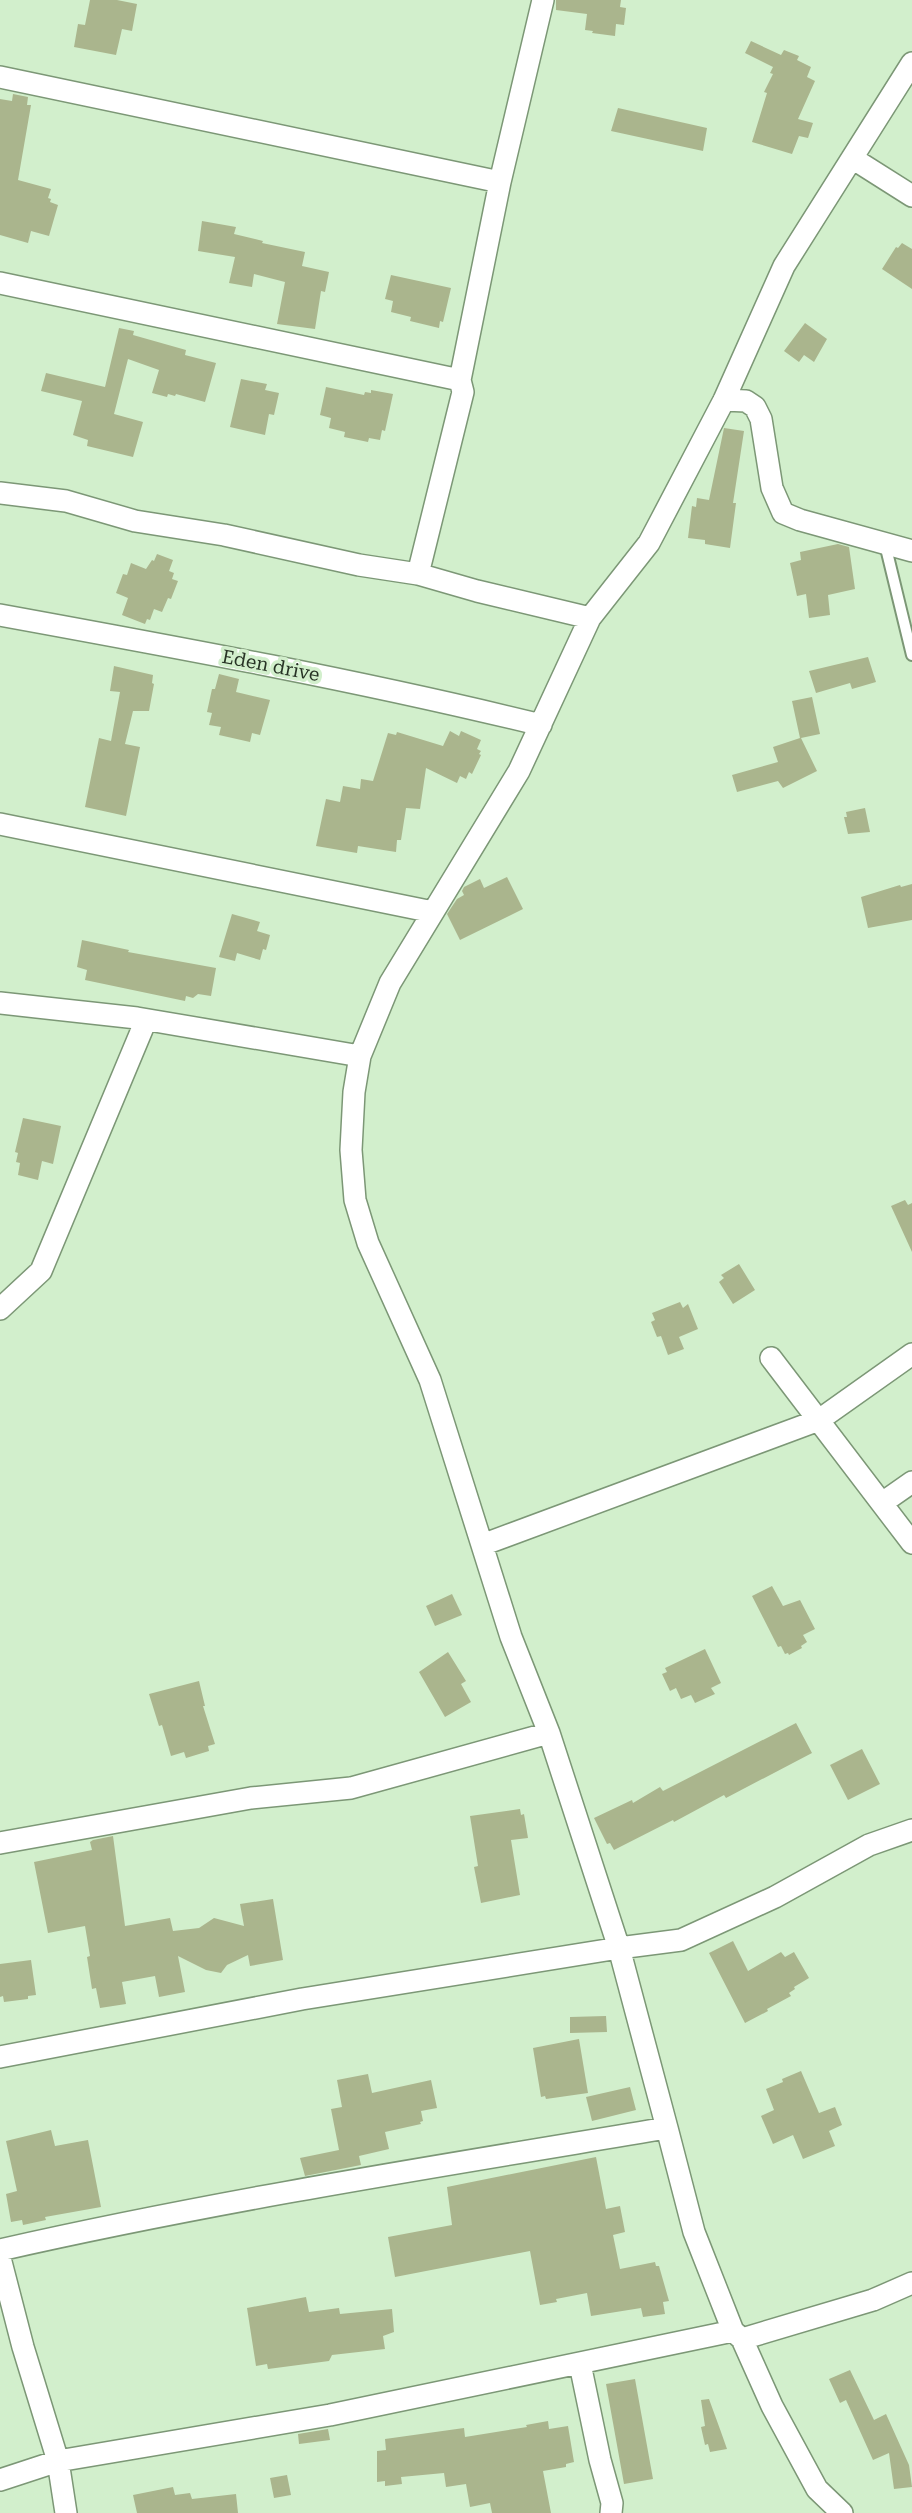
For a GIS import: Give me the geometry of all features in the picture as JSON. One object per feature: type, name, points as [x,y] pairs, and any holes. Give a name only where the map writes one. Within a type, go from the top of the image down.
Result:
[{"type":"street","points":[[418,574],[463,392],[460,380],[500,182],[543,0]]},
{"type":"street","points":[[842,2513],[817,2489],[772,2406],[737,2335],[694,2232],[620,1948],[549,1733],[511,1637],[430,1380],[368,1243],[355,1200],[351,1150],[354,1092],[360,1056],[390,983],[519,771],[590,618],[649,543],[724,400],[784,266],[912,63]]},
{"type":"street","points":[[0,77],[500,182]]},
{"type":"street","points":[[852,158],[912,196]]},
{"type":"street","points":[[0,283],[460,380]]},
{"type":"street","points":[[724,400],[746,401],[755,407],[761,419],[772,488],[783,513],[912,551]]},
{"type":"street","points":[[0,493],[66,501],[135,521],[225,535],[359,565],[418,574],[590,618]]},
{"type":"street","name":"Eden drive","points":[[0,615],[270,664],[541,724]]},
{"type":"street","points":[[0,824],[433,912]]},
{"type":"street","points":[[0,1003],[146,1020],[360,1056]]},
{"type":"street","points":[[0,1309],[41,1271],[146,1020]]},
{"type":"street","points":[[482,1545],[819,1420],[912,1354]]},
{"type":"street","points":[[771,1357],[912,1543]]},
{"type":"street","points":[[882,1503],[912,1482]]},
{"type":"street","points":[[0,1843],[251,1798],[351,1788],[549,1733]]},
{"type":"street","points":[[0,2057],[302,1998],[681,1940],[775,1897],[869,1845],[912,1830]]},
{"type":"street","points":[[0,2250],[70,2234],[328,2186],[667,2128]]},
{"type":"street","points":[[0,2258],[23,2347],[58,2461],[66,2513]]},
{"type":"street","points":[[0,2480],[58,2461],[330,2415],[737,2335],[873,2300],[912,2283]]},
{"type":"street","points":[[580,2364],[612,2503],[611,2513]]},
{"type":"lane","points":[[886,544],[912,655]]},
{"type":"building","points":[[90,0],[117,0],[137,4],[132,31],[122,29],[116,55],[74,47],[78,24],[85,25]]},
{"type":"building","points":[[556,0],[621,0],[620,7],[626,8],[624,25],[616,24],[615,36],[592,33],[593,31],[585,30],[587,14],[556,10]]},
{"type":"building","points":[[751,41],[781,55],[784,50],[799,56],[797,60],[811,67],[807,77],[815,81],[798,119],[813,123],[808,138],[799,136],[792,154],[752,142],[773,67],[745,53]]},
{"type":"building","points":[[13,94],[28,97],[27,105],[31,105],[18,180],[51,189],[48,198],[51,199],[50,202],[58,205],[49,236],[31,231],[28,243],[0,235],[0,99],[12,101]]},
{"type":"building","points":[[618,108],[707,128],[703,151],[611,131]]},
{"type":"building","points":[[202,221],[236,227],[234,234],[305,252],[302,266],[329,272],[325,292],[321,291],[315,329],[277,324],[285,282],[254,274],[252,287],[229,283],[235,257],[198,251]]},
{"type":"building","points":[[902,243],[912,249],[912,289],[882,269],[896,247]]},
{"type":"building","points":[[391,275],[451,288],[443,322],[440,321],[439,328],[410,321],[411,317],[391,312],[393,301],[385,299]]},
{"type":"building","points":[[805,323],[827,339],[814,362],[804,355],[799,362],[784,351]]},
{"type":"building","points":[[119,328],[134,331],[133,335],[186,350],[185,355],[216,363],[205,402],[176,394],[168,394],[167,397],[152,393],[159,370],[128,359],[114,414],[143,422],[133,457],[87,446],[88,440],[73,435],[82,401],[41,391],[46,373],[105,387]]},
{"type":"building","points":[[241,379],[267,384],[265,390],[279,393],[274,415],[269,414],[265,435],[230,427]]},
{"type":"building","points":[[326,387],[364,395],[365,392],[371,393],[371,390],[393,394],[385,431],[382,430],[380,440],[369,438],[368,442],[344,437],[345,432],[329,428],[331,418],[320,415]]},
{"type":"building","points":[[724,428],[744,431],[733,503],[736,503],[730,548],[688,538],[692,506],[696,507],[697,498],[709,500]]},
{"type":"building","points":[[838,544],[849,547],[855,589],[828,595],[830,615],[809,618],[806,594],[797,596],[790,563],[801,560],[800,552]]},
{"type":"building","points":[[157,554],[173,560],[169,571],[174,573],[172,579],[178,581],[162,612],[154,609],[150,620],[147,619],[145,624],[122,615],[128,598],[116,593],[123,574],[127,575],[131,563],[146,569]]},
{"type":"building","points":[[868,657],[876,682],[852,689],[850,683],[816,693],[809,671]]},
{"type":"building","points":[[114,666],[153,675],[154,684],[149,711],[133,711],[125,744],[140,747],[126,816],[85,807],[99,738],[111,741],[120,692],[110,691]]},
{"type":"building","points":[[219,674],[239,679],[236,692],[270,700],[260,735],[252,733],[250,742],[219,735],[221,727],[209,725],[212,713],[207,712],[212,689],[215,689]]},
{"type":"building","points":[[812,697],[820,734],[801,738],[817,771],[783,788],[778,781],[737,792],[732,775],[778,762],[773,747],[800,738],[792,701]]},
{"type":"building","points":[[450,731],[459,736],[461,731],[481,740],[477,749],[481,751],[481,755],[472,774],[469,772],[466,779],[460,776],[457,783],[426,768],[420,809],[406,808],[401,840],[397,840],[396,852],[358,846],[357,853],[316,846],[326,799],[340,802],[343,786],[360,789],[361,779],[373,781],[388,733],[396,735],[397,732],[443,746]]},
{"type":"building","points":[[865,808],[870,832],[848,834],[844,817],[847,817],[846,812]]},
{"type":"building","points":[[507,877],[523,909],[460,940],[447,914],[457,899],[464,895],[464,887],[480,879],[484,888]]},
{"type":"building","points":[[912,884],[912,920],[868,928],[861,897]]},
{"type":"building","points":[[232,914],[260,922],[257,931],[270,935],[260,960],[237,953],[235,961],[219,957]]},
{"type":"building","points":[[82,940],[129,950],[128,952],[216,968],[211,996],[186,996],[185,1001],[85,980],[87,970],[77,967]]},
{"type":"building","points":[[23,1118],[61,1126],[53,1164],[42,1161],[38,1180],[18,1175],[20,1163],[16,1162],[18,1153],[15,1152]]},
{"type":"building","points":[[905,1200],[908,1205],[912,1203],[912,1252],[891,1206]]},
{"type":"building","points":[[739,1264],[755,1290],[733,1304],[719,1282],[724,1278],[721,1275]]},
{"type":"building","points":[[680,1302],[683,1308],[688,1304],[698,1329],[679,1337],[684,1349],[668,1355],[661,1336],[657,1337],[651,1322],[655,1320],[652,1313]]},
{"type":"building","points":[[772,1586],[783,1606],[800,1600],[815,1629],[803,1635],[807,1642],[802,1648],[789,1655],[785,1654],[781,1646],[778,1647],[752,1596]]},
{"type":"building","points":[[452,1594],[462,1615],[435,1626],[426,1606]]},
{"type":"building","points":[[705,1649],[721,1683],[711,1688],[715,1694],[695,1703],[691,1695],[681,1699],[676,1688],[670,1691],[662,1674],[667,1672],[665,1668]]},
{"type":"building","points":[[448,1652],[466,1681],[461,1684],[471,1702],[445,1717],[419,1672]]},
{"type":"building","points":[[199,1681],[203,1706],[215,1744],[208,1746],[209,1751],[186,1758],[184,1752],[171,1756],[149,1694]]},
{"type":"building","points":[[796,1723],[812,1753],[726,1798],[724,1795],[614,1850],[610,1843],[607,1844],[594,1818],[632,1800],[633,1803],[660,1787],[663,1791]]},
{"type":"building","points":[[862,1749],[880,1784],[848,1800],[830,1765]]},
{"type":"building","points":[[520,1809],[521,1815],[524,1814],[528,1838],[511,1840],[520,1895],[481,1903],[474,1867],[478,1866],[470,1816]]},
{"type":"building","points":[[113,1836],[125,1926],[170,1918],[173,1931],[199,1928],[214,1918],[244,1926],[240,1904],[273,1899],[283,1960],[250,1966],[248,1955],[227,1965],[221,1973],[206,1970],[178,1956],[185,1992],[159,1997],[155,1976],[122,1982],[126,2004],[100,2008],[96,1988],[92,1989],[85,1926],[48,1933],[34,1862],[92,1850],[90,1842],[93,1840]]},
{"type":"building","points":[[733,1941],[748,1971],[781,1952],[785,1957],[794,1952],[809,1978],[794,1987],[789,1993],[791,1996],[745,2023],[709,1953]]},
{"type":"building","points":[[31,1960],[36,1995],[28,1996],[28,1999],[4,2002],[3,1996],[0,1997],[0,1964]]},
{"type":"building","points":[[606,2016],[607,2032],[570,2033],[570,2017]]},
{"type":"building","points":[[579,2039],[588,2093],[546,2099],[545,2096],[541,2097],[533,2048]]},
{"type":"building","points":[[801,2071],[819,2113],[835,2107],[842,2125],[829,2131],[835,2146],[803,2159],[793,2135],[773,2144],[761,2116],[774,2110],[766,2089]]},
{"type":"building","points":[[368,2074],[372,2093],[431,2080],[437,2108],[421,2111],[421,2124],[385,2132],[389,2149],[359,2156],[361,2165],[305,2176],[300,2158],[339,2150],[331,2109],[342,2107],[337,2080]]},
{"type":"building","points":[[630,2087],[636,2110],[592,2121],[586,2097]]},
{"type":"building","points":[[51,2130],[55,2146],[88,2140],[101,2207],[45,2217],[46,2220],[23,2225],[22,2220],[11,2222],[6,2194],[17,2191],[6,2141]]},
{"type":"building","points":[[596,2157],[606,2209],[620,2206],[625,2232],[613,2235],[620,2269],[655,2262],[656,2266],[659,2266],[669,2301],[663,2302],[665,2314],[643,2317],[641,2308],[591,2316],[587,2293],[540,2305],[530,2251],[395,2277],[388,2237],[452,2225],[447,2187]]},
{"type":"building","points":[[306,2297],[309,2312],[339,2308],[340,2314],[392,2309],[394,2332],[383,2336],[385,2349],[332,2355],[329,2361],[268,2369],[267,2364],[256,2366],[247,2308]]},
{"type":"building","points":[[850,2370],[874,2420],[886,2414],[909,2465],[912,2487],[894,2489],[889,2453],[873,2460],[846,2400],[840,2403],[829,2379]]},
{"type":"building","points":[[635,2379],[653,2479],[624,2484],[606,2384]]},
{"type":"building","points":[[709,2399],[727,2449],[710,2452],[708,2444],[705,2445],[701,2427],[705,2426],[701,2400]]},
{"type":"building","points":[[548,2421],[549,2429],[568,2426],[574,2462],[566,2464],[566,2467],[543,2471],[551,2513],[492,2513],[490,2503],[470,2507],[466,2484],[446,2487],[444,2473],[401,2477],[402,2484],[385,2486],[385,2481],[377,2482],[377,2451],[386,2450],[385,2439],[464,2428],[465,2437]]},
{"type":"building","points":[[328,2429],[330,2440],[299,2444],[298,2434]]},
{"type":"building","points":[[287,2475],[291,2495],[274,2498],[270,2478]]},
{"type":"building","points":[[173,2487],[175,2495],[190,2493],[192,2499],[236,2494],[238,2513],[137,2513],[133,2495]]}]
